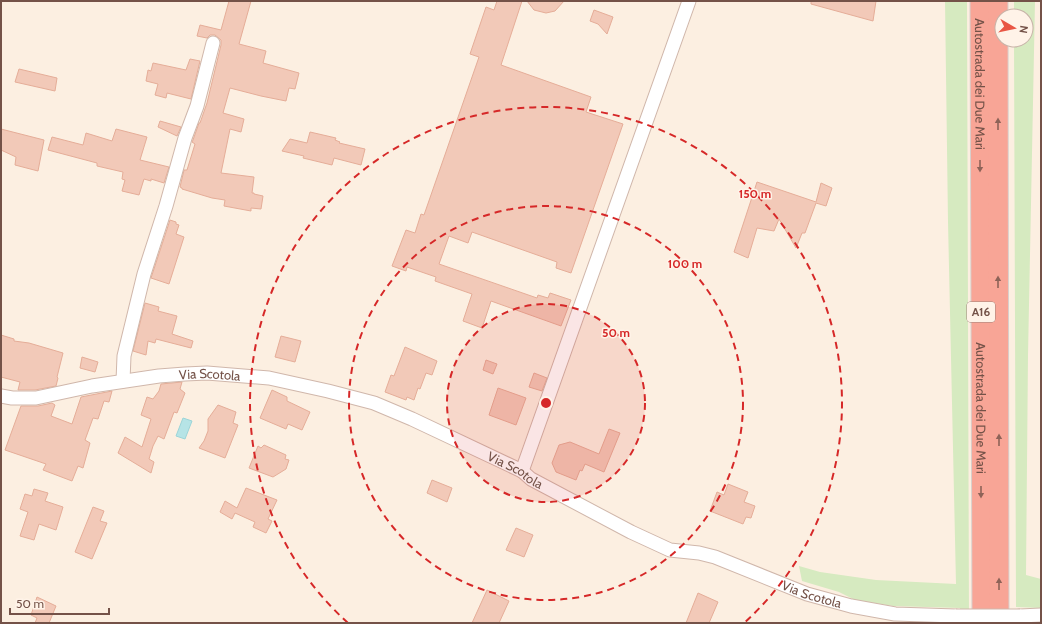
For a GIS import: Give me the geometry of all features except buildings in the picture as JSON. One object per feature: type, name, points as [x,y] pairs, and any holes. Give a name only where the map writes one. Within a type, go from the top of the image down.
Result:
[{"type":"highway","name":"Autostrada dei Due Mari","points":[[980,1],[982,623]]},
{"type":"highway","name":"Autostrada dei Due Mari","points":[[998,1],[999,623]]},
{"type":"street","points":[[522,471],[689,1]]},
{"type":"street","points":[[123,381],[124,356],[144,274],[166,206],[185,138],[198,106],[213,43]]},
{"type":"street","name":"Via Scotola","points":[[1,396],[12,398],[36,398],[92,386],[159,376],[208,373],[269,378],[374,403],[412,419],[522,471],[531,479],[670,550],[698,553],[715,557],[807,594],[851,606],[895,614],[1041,616]]},
{"type":"green space","points":[[945,1],[967,1],[969,623],[960,623],[960,608],[893,606],[855,600],[839,592],[802,581],[799,566],[820,572],[876,580],[956,584]]},
{"type":"green space","points":[[1014,1],[1035,1],[1028,356],[1026,575],[1041,579],[1041,608],[1016,607],[1014,48],[1034,48],[1034,8],[1014,8]]},
{"type":"water","points":[[183,418],[192,421],[185,439],[176,436]]}]
